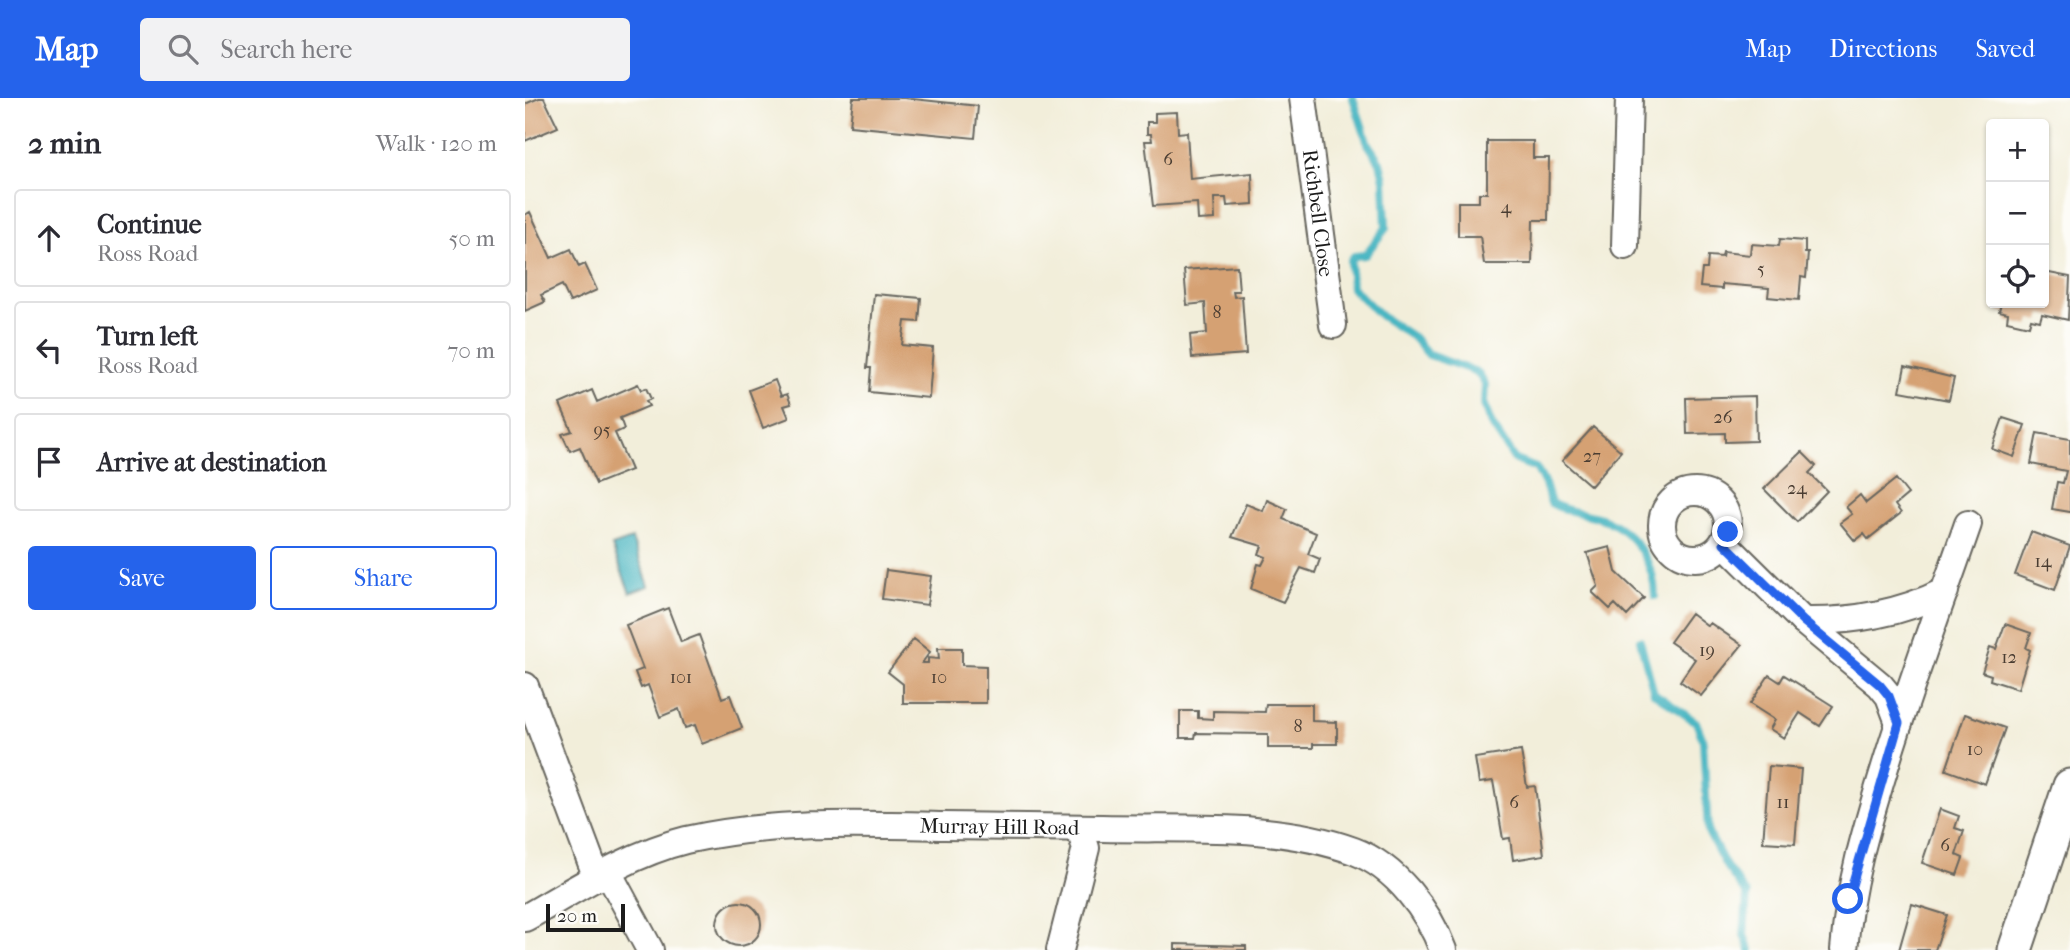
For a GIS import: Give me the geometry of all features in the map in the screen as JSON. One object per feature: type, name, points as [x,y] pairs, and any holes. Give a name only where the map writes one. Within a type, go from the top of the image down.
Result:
[{"type":"main road","points":[[2015,950],[2070,786]]},
{"type":"street","name":"Richbell Close","points":[[1303,98],[1333,325]]},
{"type":"street","points":[[1625,246],[1629,98]]},
{"type":"street","points":[[1844,950],[1848,899],[1899,723],[1968,524]]},
{"type":"street","points":[[1724,543],[1803,621],[1880,685],[1889,696],[1899,723]]},
{"type":"street","points":[[1803,621],[1824,622],[1906,608],[1945,591]]},
{"type":"street","points":[[525,686],[603,875],[650,950]]},
{"type":"street","name":"Murray Hill Road","points":[[525,918],[641,856],[684,841],[757,828],[876,824],[1235,830],[1309,838],[1356,852],[1398,880],[1435,929],[1443,950]]},
{"type":"street","points":[[1060,950],[1086,848],[1080,828]]},
{"type":"water","points":[[632,539],[649,586],[630,593],[612,546]]},
{"type":"building","points":[[544,98],[558,127],[525,141],[525,104]]},
{"type":"building","points":[[853,98],[904,98],[978,106],[975,138],[850,126]]},
{"type":"building","points":[[1177,112],[1178,133],[1187,132],[1190,179],[1252,173],[1253,204],[1227,206],[1226,198],[1214,198],[1215,219],[1198,220],[1197,203],[1153,206],[1145,141],[1152,141],[1151,134],[1147,134],[1147,122],[1155,122],[1155,113]]},
{"type":"building","points":[[1487,141],[1533,141],[1533,158],[1549,158],[1548,220],[1533,220],[1532,264],[1484,264],[1480,236],[1458,236],[1458,202],[1479,202],[1479,193],[1487,193]]},
{"type":"building","points":[[530,212],[551,258],[571,249],[579,267],[585,264],[597,290],[570,302],[562,285],[541,295],[545,302],[525,311],[525,215]]},
{"type":"building","points":[[1780,239],[1805,241],[1805,253],[1808,253],[1806,278],[1801,277],[1799,300],[1768,297],[1769,288],[1722,284],[1722,289],[1700,287],[1702,269],[1707,269],[1708,256],[1722,257],[1723,252],[1750,255],[1751,244],[1779,246]]},
{"type":"building","points":[[1237,266],[1239,291],[1233,291],[1234,297],[1242,296],[1246,354],[1192,358],[1190,335],[1207,333],[1205,303],[1187,305],[1184,270]]},
{"type":"building","points":[[2049,273],[2070,277],[2068,320],[2042,314],[2040,321],[2031,319],[2029,326],[2007,321],[2008,313],[1999,311],[2000,308],[2049,308]]},
{"type":"building","points":[[874,294],[921,298],[919,322],[905,321],[902,345],[933,348],[929,398],[869,392],[871,368],[867,368]]},
{"type":"building","points":[[1905,366],[1954,378],[1949,400],[1900,391]]},
{"type":"building","points":[[775,380],[781,396],[787,394],[791,404],[784,406],[789,418],[763,428],[749,390]]},
{"type":"building","points":[[638,384],[641,390],[646,388],[651,399],[646,401],[649,406],[620,418],[624,429],[615,433],[631,470],[596,484],[580,447],[570,451],[562,434],[572,431],[560,404],[592,390],[597,402]]},
{"type":"building","points":[[1755,396],[1756,441],[1725,442],[1725,433],[1687,434],[1686,398]]},
{"type":"building","points":[[2003,418],[2025,425],[2014,457],[1992,449]]},
{"type":"building","points":[[1593,427],[1621,451],[1591,486],[1562,461]]},
{"type":"building","points":[[2037,433],[2070,439],[2070,512],[2052,509],[2057,482],[2063,483],[2066,471],[2031,464]]},
{"type":"building","points":[[1802,452],[1816,466],[1809,473],[1827,491],[1797,522],[1764,489]]},
{"type":"building","points":[[1896,479],[1908,494],[1895,505],[1901,513],[1868,539],[1864,534],[1855,541],[1840,523],[1852,514],[1846,507],[1860,495],[1866,503]]},
{"type":"building","points":[[1267,500],[1287,509],[1283,519],[1316,533],[1308,554],[1320,559],[1315,573],[1301,568],[1283,602],[1251,589],[1258,564],[1262,565],[1266,557],[1259,554],[1262,546],[1232,537],[1246,504],[1263,511]]},
{"type":"building","points":[[2031,532],[2070,546],[2055,590],[2015,575]]},
{"type":"building","points":[[1610,547],[1616,572],[1644,598],[1627,616],[1615,604],[1610,609],[1592,592],[1598,586],[1587,553]]},
{"type":"building","points":[[886,570],[931,576],[927,605],[882,599]]},
{"type":"building","points":[[668,608],[681,642],[699,635],[722,698],[730,695],[742,728],[702,744],[695,725],[685,728],[679,709],[660,717],[648,685],[641,688],[635,672],[643,669],[626,625]]},
{"type":"building","points":[[1691,613],[1742,645],[1701,696],[1680,681],[1695,659],[1670,642]]},
{"type":"building","points":[[2005,624],[2031,633],[2026,648],[2030,650],[2018,689],[1990,680],[1991,675],[1982,672],[1990,647],[1996,649]]},
{"type":"building","points":[[914,639],[930,652],[922,663],[928,663],[928,658],[939,659],[938,648],[962,648],[962,665],[986,666],[986,703],[903,703],[903,684],[888,672]]},
{"type":"building","points":[[1769,675],[1780,682],[1784,675],[1833,706],[1820,726],[1800,713],[1784,738],[1770,729],[1775,720],[1750,704]]},
{"type":"building","points":[[1266,704],[1312,704],[1312,721],[1337,722],[1337,744],[1313,744],[1313,748],[1268,748],[1268,734],[1196,733],[1195,738],[1180,738],[1180,711],[1198,711],[1198,718],[1213,719],[1213,711],[1265,712]]},
{"type":"building","points":[[1965,714],[2005,728],[1985,784],[1946,770]]},
{"type":"building","points":[[1521,751],[1527,787],[1535,786],[1544,855],[1513,860],[1510,838],[1503,839],[1493,781],[1479,783],[1475,758]]},
{"type":"building","points":[[1769,766],[1801,769],[1795,844],[1763,842]]},
{"type":"building","points":[[1940,809],[1959,816],[1955,828],[1964,831],[1956,855],[1963,858],[1957,875],[1922,863]]},
{"type":"building","points":[[739,902],[754,909],[761,924],[754,939],[739,946],[724,939],[717,924],[724,909]]},
{"type":"building","points":[[1912,904],[1947,915],[1935,950],[1899,950]]},
{"type":"building","points":[[1175,944],[1246,946],[1246,950],[1175,950]]},
{"type":"waterway","points":[[1353,98],[1368,144],[1380,162],[1384,179],[1386,228],[1365,255],[1354,256],[1350,261],[1352,288],[1381,316],[1413,337],[1429,355],[1477,372],[1485,384],[1484,405],[1492,425],[1515,460],[1536,468],[1551,503],[1608,521],[1627,534],[1648,563],[1655,596]]},
{"type":"waterway","points":[[1640,640],[1654,693],[1696,722],[1703,740],[1708,832],[1726,866],[1747,895],[1744,935],[1750,950]]},
{"type":"route","points":[[1728,532],[1724,543],[1803,621],[1880,685],[1889,696],[1899,723],[1848,899]]}]
